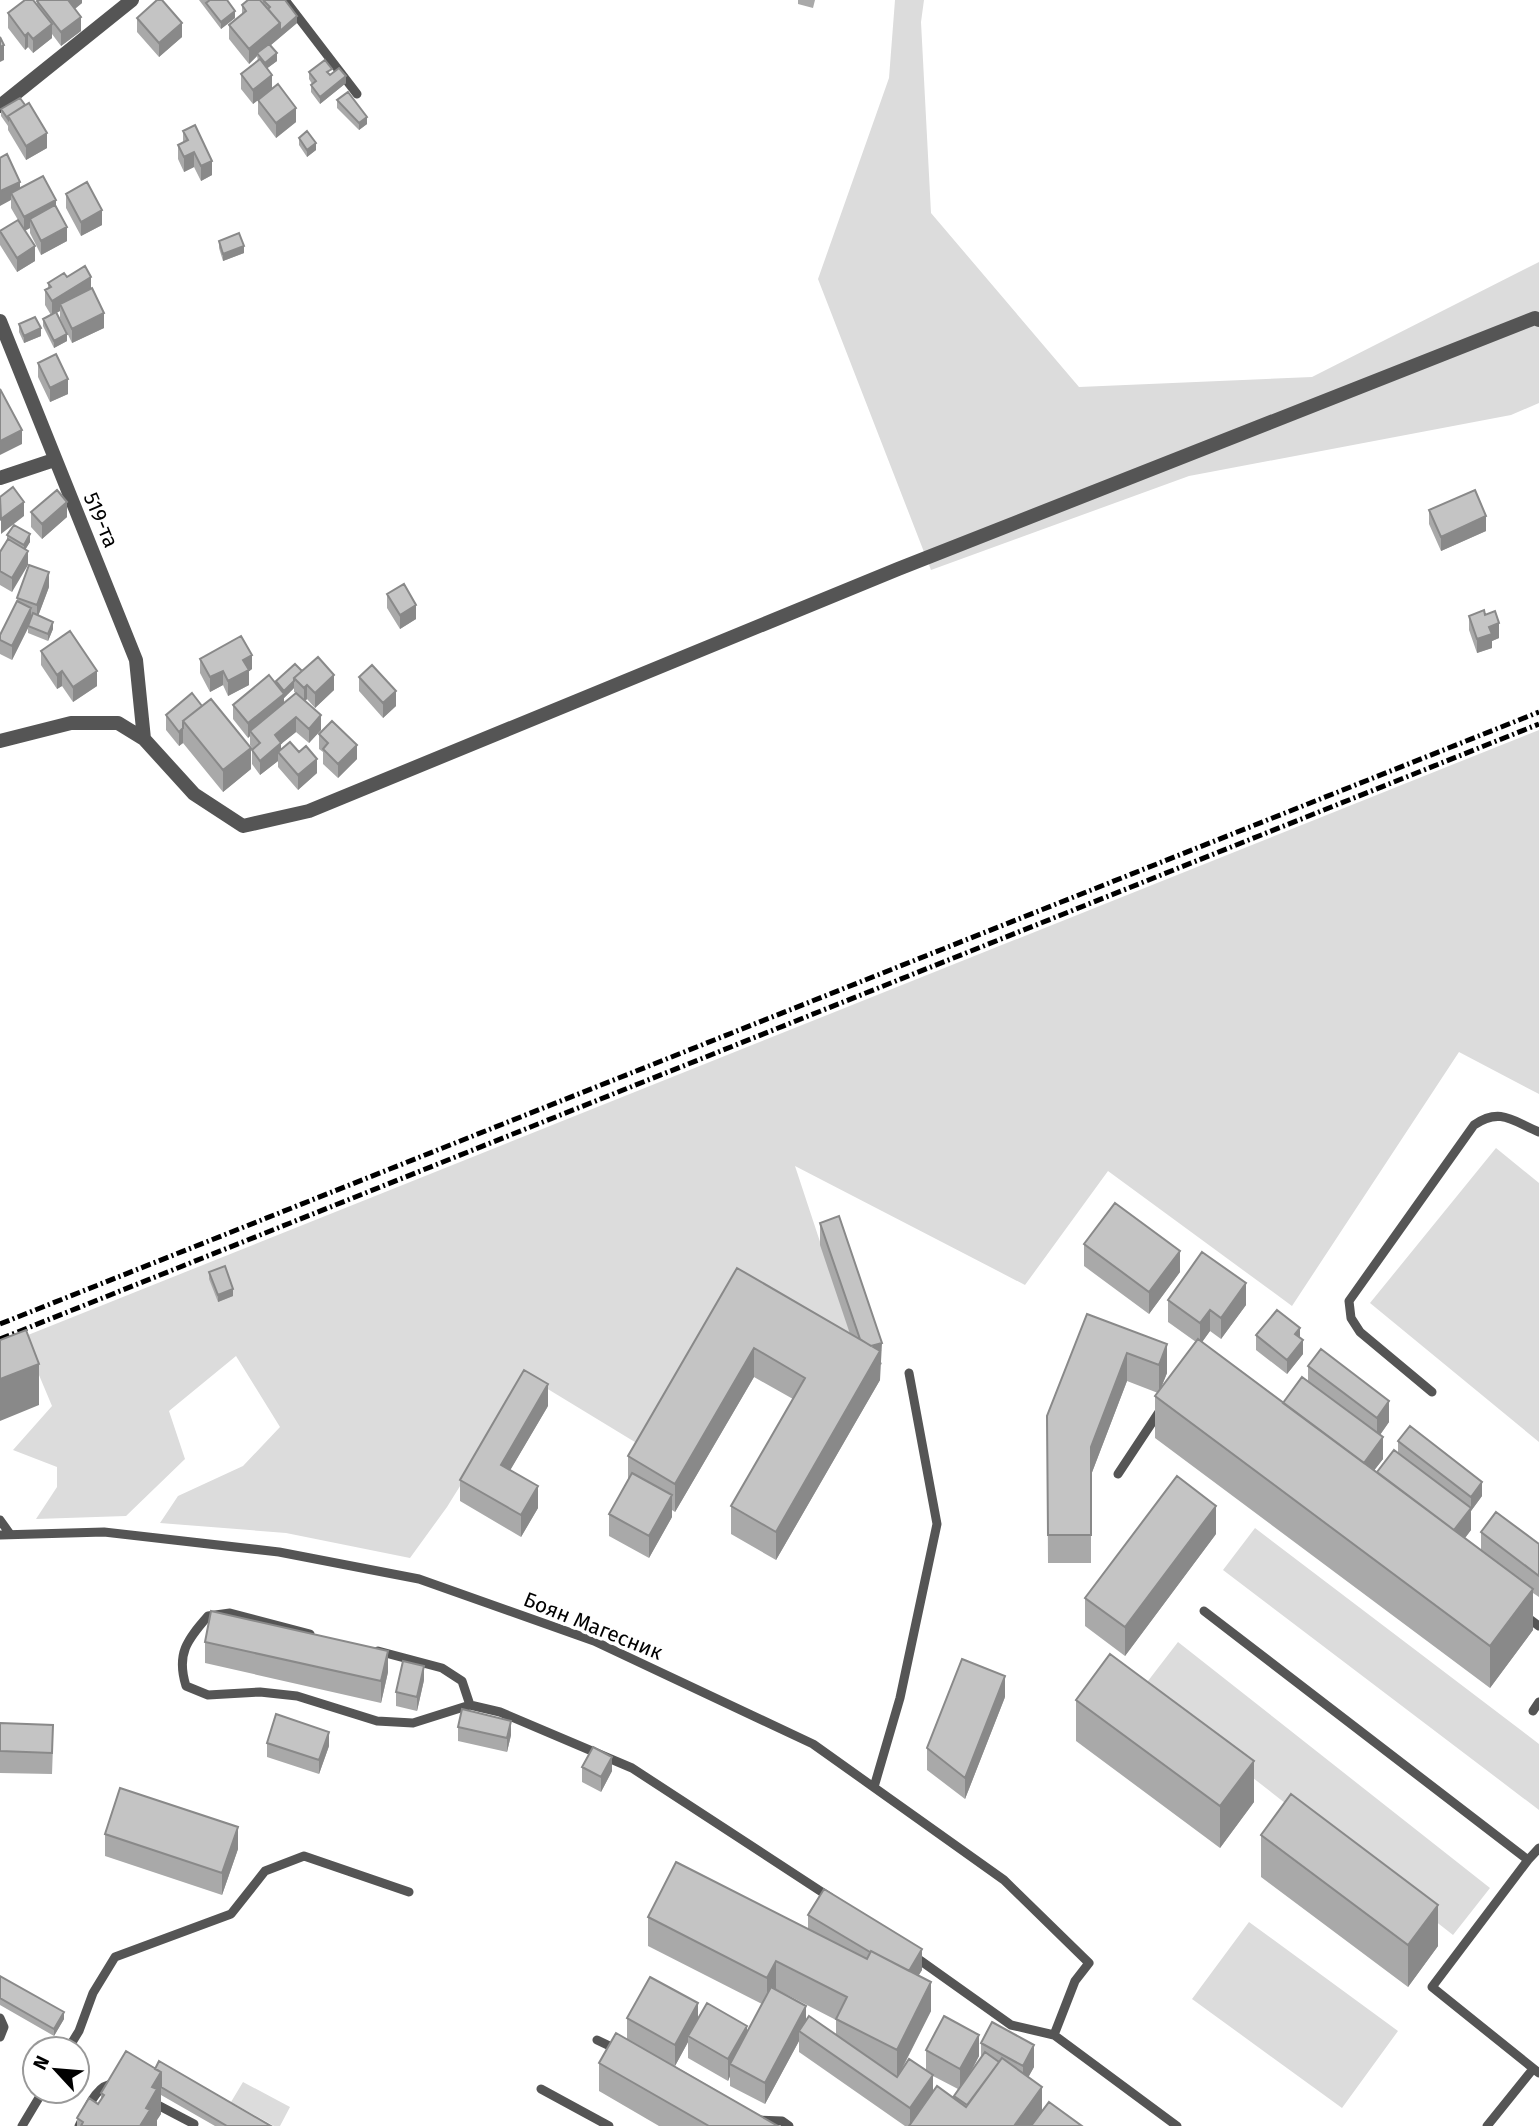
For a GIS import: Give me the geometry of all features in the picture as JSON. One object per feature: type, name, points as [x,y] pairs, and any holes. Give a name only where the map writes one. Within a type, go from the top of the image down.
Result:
[{"type":"street","points":[[0,106],[132,0]]},
{"type":"street","points":[[0,741],[83,723],[118,723],[144,739],[194,794],[243,826],[309,811],[898,569],[1535,318],[1539,320]]},
{"type":"street","name":"519-та","points":[[0,321],[136,660],[144,739]]},
{"type":"street","points":[[0,478],[54,460]]},
{"type":"lane","points":[[285,0],[357,94]]},
{"type":"lane","points":[[1432,1392],[1360,1332],[1351,1318],[1349,1301],[1474,1125],[1486,1116],[1497,1114],[1539,1132]]},
{"type":"lane","points":[[874,1787],[900,1698],[937,1524],[909,1373]]},
{"type":"lane","points":[[1118,1474],[1171,1395]]},
{"type":"lane","points":[[0,1520],[10,1534]]},
{"type":"lane","name":"Боян Магесник","points":[[0,1535],[104,1532],[279,1552],[419,1579],[594,1641],[813,1744],[1004,1880],[1089,1963],[1074,1981],[1054,2035]]},
{"type":"lane","points":[[1511,1605],[1539,1626]]},
{"type":"lane","points":[[1205,1611],[1528,1860]]},
{"type":"lane","points":[[323,1637],[230,1613],[208,1616],[189,1637],[180,1666],[186,1686],[208,1695],[260,1692],[297,1696],[377,1721],[414,1723],[470,1705],[500,1712],[632,1768],[839,1904]]},
{"type":"lane","points":[[363,1647],[442,1668],[462,1681],[470,1705]]},
{"type":"lane","points":[[1487,2126],[1536,2071],[1432,1987],[1539,1848]]},
{"type":"lane","points":[[77,2035],[93,1993],[115,1957],[231,1914],[265,1871],[304,1856],[409,1892]]},
{"type":"lane","points":[[904,1949],[1011,2025],[1054,2035],[1177,2126]]},
{"type":"lane","points":[[0,2018],[4,2027],[0,2037]]},
{"type":"lane","points":[[597,2040],[622,2053]]},
{"type":"lane","points":[[79,2126],[103,2086],[110,2083],[129,2091]]},
{"type":"lane","points":[[541,2089],[609,2126]]},
{"type":"lane","points":[[139,2096],[194,2124]]},
{"type":"lane","points":[[22,2126],[35,2105]]},
{"type":"lane","points":[[747,2114],[760,2120],[782,2121],[789,2126]]},
{"type":"shaded area","points":[[895,0],[924,0],[921,22],[931,213],[1079,387],[1312,377],[1539,262],[1539,403],[1511,415],[1189,476],[931,570],[818,279],[889,78]]},
{"type":"shaded area","points":[[1539,730],[1539,1094],[1459,1052],[1292,1306],[1108,1171],[1025,1285],[795,1166],[862,1369],[737,1297],[648,1450],[528,1377],[447,1507],[410,1558],[286,1533],[160,1523],[178,1496],[243,1466],[280,1427],[236,1356],[169,1411],[185,1459],[126,1516],[36,1519],[57,1487],[57,1467],[13,1450],[52,1406],[23,1337]]},
{"type":"shaded area","points":[[1496,1148],[1539,1183],[1539,1442],[1370,1303]]},
{"type":"shaded area","points":[[1255,1528],[1539,1744],[1539,1810],[1223,1570]]},
{"type":"shaded area","points":[[1178,1642],[1490,1888],[1453,1935],[1141,1690]]},
{"type":"shaded area","points":[[1249,1922],[1398,2031],[1342,2108],[1192,1999]]},
{"type":"shaded area","points":[[243,2082],[290,2107],[280,2126],[274,2126],[231,2102]]},
{"type":"building","points":[[25,0],[33,0],[52,24],[33,39],[28,33],[25,36],[8,13]]},
{"type":"building","points":[[68,0],[81,17],[61,32],[37,1]]},
{"type":"building","points":[[157,0],[162,0],[182,23],[159,43],[137,18]]},
{"type":"building","points":[[210,0],[227,0],[235,11],[221,22],[206,3]]},
{"type":"building","points":[[248,0],[260,0],[280,23],[249,49],[229,25],[246,11],[242,5]]},
{"type":"building","points":[[263,0],[285,0],[297,16],[280,31],[280,23]]},
{"type":"building","points":[[269,44],[277,53],[265,63],[257,53]]},
{"type":"building","points":[[260,59],[272,75],[253,90],[241,74]]},
{"type":"building","points":[[325,60],[332,69],[327,72],[330,75],[339,68],[346,76],[320,97],[311,85],[316,81],[309,72]]},
{"type":"building","points":[[278,84],[296,108],[276,123],[258,100]]},
{"type":"building","points":[[348,92],[367,117],[359,123],[337,100]]},
{"type":"building","points":[[20,98],[25,105],[8,116],[8,119],[1,109]]},
{"type":"building","points":[[29,103],[47,133],[26,146],[8,116]]},
{"type":"building","points":[[195,125],[212,161],[201,166],[194,152],[184,157],[178,145],[188,140],[183,131]]},
{"type":"building","points":[[307,131],[316,143],[307,150],[299,138]]},
{"type":"building","points":[[7,154],[20,182],[0,191],[0,158]]},
{"type":"building","points":[[43,176],[56,200],[24,217],[11,193]]},
{"type":"building","points":[[87,182],[102,210],[81,222],[66,194]]},
{"type":"building","points":[[55,205],[67,227],[41,241],[30,219]]},
{"type":"building","points":[[18,220],[35,246],[17,258],[0,231]]},
{"type":"building","points":[[239,233],[244,246],[223,254],[219,241]]},
{"type":"building","points":[[85,266],[91,277],[52,301],[45,290],[51,287],[48,283],[64,273],[67,277]]},
{"type":"building","points":[[92,288],[104,313],[72,329],[60,304]]},
{"type":"building","points":[[56,312],[67,334],[54,341],[43,319]]},
{"type":"building","points":[[35,317],[41,328],[24,336],[19,324]]},
{"type":"building","points":[[56,354],[68,379],[50,388],[38,363]]},
{"type":"building","points":[[0,389],[22,430],[0,441]]},
{"type":"building","points":[[13,487],[24,502],[1,519],[0,497]]},
{"type":"building","points":[[57,490],[67,502],[42,524],[31,512]]},
{"type":"building","points":[[1475,490],[1486,516],[1441,537],[1429,510]]},
{"type":"building","points":[[14,525],[30,534],[24,545],[7,535]]},
{"type":"building","points":[[8,539],[28,551],[12,578],[0,571],[0,552]]},
{"type":"building","points":[[29,565],[49,572],[37,605],[17,598]]},
{"type":"building","points":[[404,584],[416,605],[400,615],[387,594]]},
{"type":"building","points":[[17,601],[31,608],[12,646],[0,640],[0,635]]},
{"type":"building","points":[[1484,610],[1485,615],[1495,611],[1499,623],[1489,627],[1492,634],[1477,639],[1469,616]]},
{"type":"building","points":[[33,613],[53,622],[48,634],[28,626]]},
{"type":"building","points":[[70,631],[97,671],[73,687],[62,671],[57,675],[41,651]]},
{"type":"building","points":[[241,636],[252,655],[243,660],[249,670],[228,681],[223,671],[210,677],[200,659]]},
{"type":"building","points":[[318,657],[334,675],[315,693],[307,685],[304,688],[294,678]]},
{"type":"building","points":[[295,664],[302,671],[284,691],[276,681]]},
{"type":"building","points":[[372,665],[396,691],[383,703],[359,677]]},
{"type":"building","points":[[269,675],[284,694],[248,723],[233,705]]},
{"type":"building","points":[[192,693],[202,706],[183,721],[183,728],[179,732],[166,715]]},
{"type":"building","points":[[296,693],[321,715],[309,729],[296,717],[275,735],[281,743],[260,761],[252,750],[260,743],[250,731]]},
{"type":"building","points":[[211,699],[251,748],[223,770],[183,721]]},
{"type":"building","points":[[332,721],[357,745],[338,764],[323,749],[328,743],[319,734]]},
{"type":"building","points":[[290,742],[299,752],[306,746],[317,759],[298,775],[278,752]]},
{"type":"building","points":[[1115,1203],[1180,1251],[1149,1292],[1084,1244]]},
{"type":"building","points":[[839,1216],[882,1343],[871,1346],[860,1339],[820,1223]]},
{"type":"building","points":[[1202,1252],[1246,1283],[1221,1318],[1210,1310],[1200,1323],[1168,1300]]},
{"type":"building","points":[[225,1266],[233,1289],[218,1295],[209,1272]]},
{"type":"building","points":[[737,1268],[880,1351],[776,1532],[731,1506],[805,1378],[754,1348],[675,1484],[628,1456]]},
{"type":"building","points":[[1277,1310],[1300,1328],[1295,1334],[1303,1340],[1287,1360],[1256,1335]]},
{"type":"building","points":[[1087,1314],[1167,1344],[1159,1365],[1127,1353],[1091,1447],[1091,1535],[1048,1535],[1047,1416]]},
{"type":"building","points":[[26,1330],[39,1364],[0,1379],[0,1340]]},
{"type":"building","points":[[1198,1339],[1533,1589],[1490,1646],[1155,1396]]},
{"type":"building","points":[[1321,1349],[1389,1401],[1377,1418],[1308,1366]]},
{"type":"building","points":[[524,1370],[548,1384],[501,1465],[538,1486],[521,1515],[460,1480]]},
{"type":"building","points":[[1302,1377],[1383,1437],[1364,1463],[1283,1403]]},
{"type":"building","points":[[1410,1426],[1482,1482],[1471,1497],[1398,1441]]},
{"type":"building","points":[[1394,1450],[1471,1508],[1454,1530],[1377,1472]]},
{"type":"building","points":[[632,1473],[672,1495],[649,1536],[609,1514]]},
{"type":"building","points":[[1177,1476],[1216,1506],[1125,1627],[1085,1598]]},
{"type":"building","points":[[1496,1512],[1539,1544],[1539,1576],[1481,1532]]},
{"type":"building","points":[[211,1611],[388,1651],[381,1681],[205,1642]]},
{"type":"building","points":[[1110,1654],[1254,1761],[1220,1806],[1076,1700]]},
{"type":"building","points":[[962,1659],[1005,1676],[965,1778],[927,1748]]},
{"type":"building","points":[[403,1661],[424,1666],[417,1697],[396,1692]]},
{"type":"building","points":[[462,1709],[511,1721],[507,1738],[458,1727]]},
{"type":"building","points":[[276,1714],[329,1732],[319,1760],[267,1743]]},
{"type":"building","points":[[0,1723],[53,1725],[52,1753],[0,1751]]},
{"type":"building","points":[[593,1747],[612,1757],[601,1777],[582,1767]]},
{"type":"building","points":[[120,1788],[238,1827],[222,1873],[105,1834]]},
{"type":"building","points":[[1291,1794],[1438,1905],[1408,1945],[1261,1835]]},
{"type":"building","points":[[676,1862],[867,1959],[871,1951],[931,1982],[897,2050],[836,2019],[847,1997],[776,1961],[767,1978],[648,1917]]},
{"type":"building","points":[[824,1889],[922,1949],[909,1971],[870,1952],[808,1915]]},
{"type":"building","points":[[0,1976],[64,2012],[54,2029],[0,1998]]},
{"type":"building","points":[[650,1977],[698,2003],[675,2045],[627,2018]]},
{"type":"building","points":[[771,1987],[806,2006],[765,2083],[730,2064]]},
{"type":"building","points":[[707,2003],[747,2026],[728,2059],[688,2036]]},
{"type":"building","points":[[809,2016],[897,2077],[909,2059],[933,2075],[910,2108],[799,2031]]},
{"type":"building","points":[[944,2016],[979,2035],[960,2069],[926,2050]]},
{"type":"building","points":[[992,2022],[1034,2045],[1023,2066],[981,2043]]},
{"type":"building","points":[[616,2033],[778,2126],[709,2126],[599,2063]]},
{"type":"building","points":[[126,2051],[161,2072],[152,2087],[157,2089],[146,2108],[150,2110],[140,2126],[81,2126],[83,2122],[77,2118],[85,2105],[91,2105],[91,2099],[98,2104],[104,2095],[101,2093]]},
{"type":"building","points":[[985,2052],[999,2062],[967,2105],[954,2096]]},
{"type":"building","points":[[1002,2058],[1042,2087],[1014,2126],[909,2126],[937,2086],[966,2107]]},
{"type":"building","points":[[159,2061],[271,2126],[227,2126],[161,2087],[161,2072],[155,2069]]},
{"type":"building","points":[[1049,2102],[1082,2126],[1031,2126]]},
{"type":"railway","points":[[0,1324],[1539,712]]},
{"type":"railway","points":[[0,1339],[1539,724]]}]
